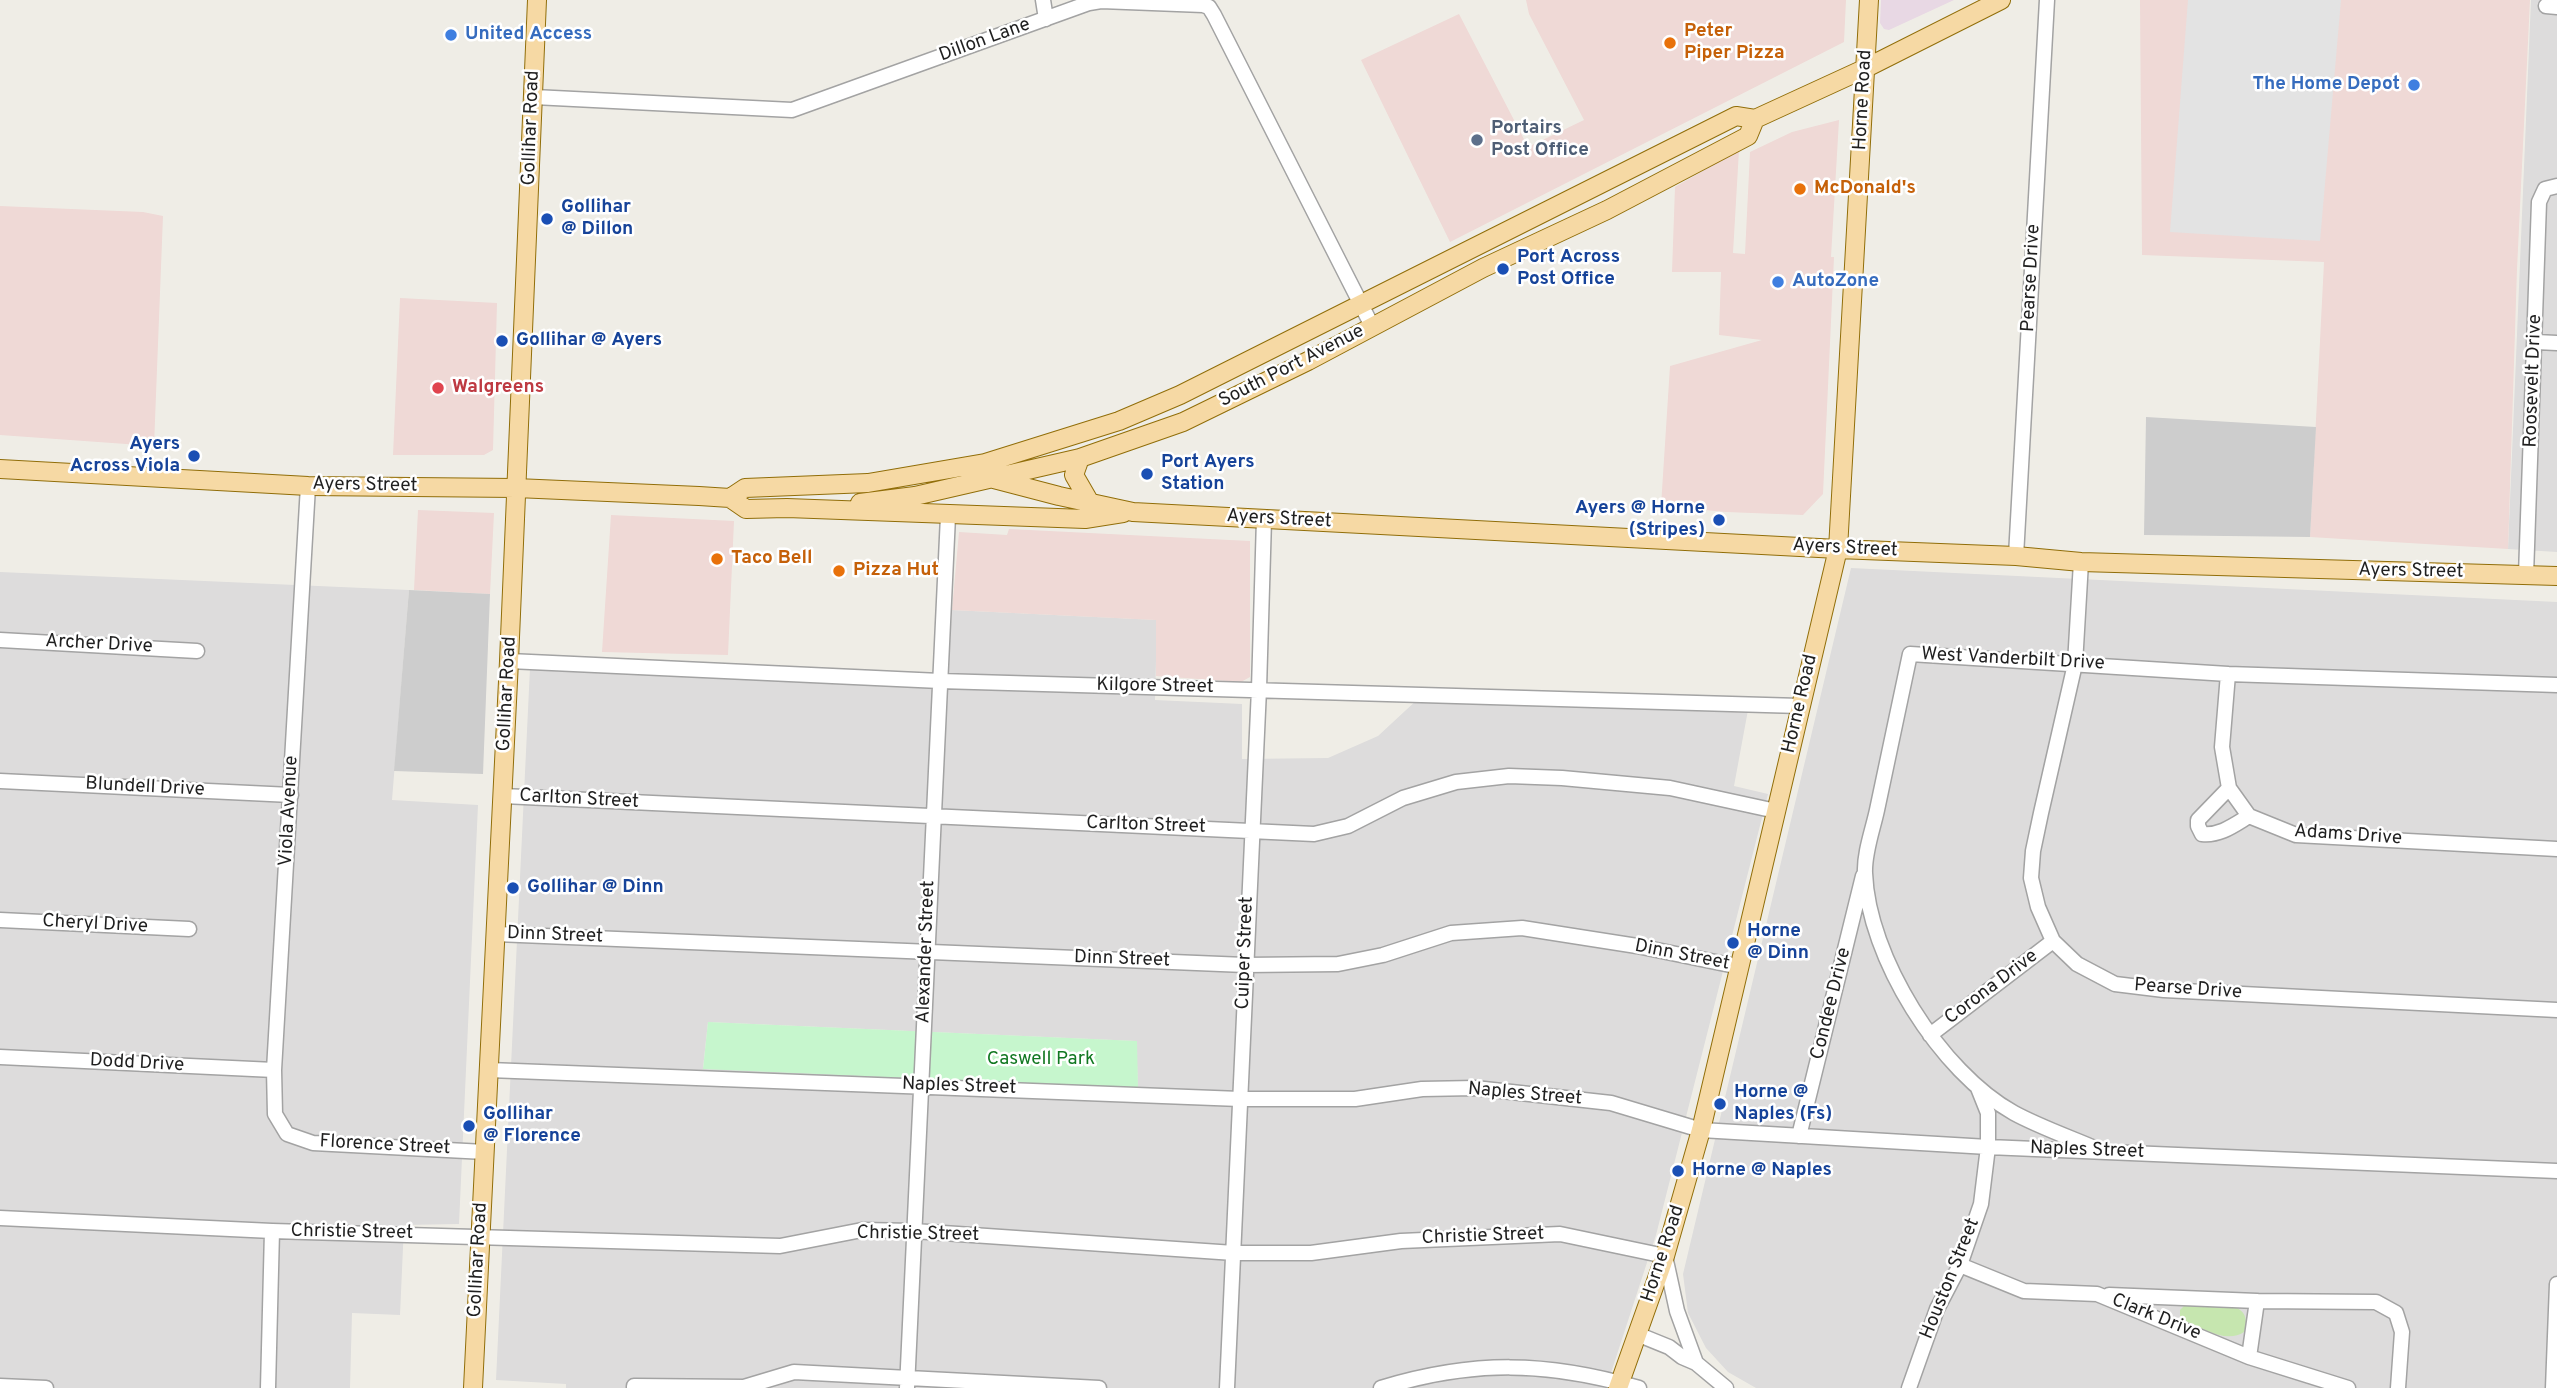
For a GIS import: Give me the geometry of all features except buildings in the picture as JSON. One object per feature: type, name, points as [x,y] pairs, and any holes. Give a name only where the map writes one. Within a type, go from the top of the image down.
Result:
[{"type":"main road","name":"Gollihar Road","points":[[473,1388],[503,796],[537,0]]},
{"type":"main road","name":"Horne Road","points":[[1618,1386],[1665,1256],[1701,1130],[1838,550],[1869,0]]},
{"type":"main road","name":"South Port Avenue","points":[[787,508],[915,496],[1144,411],[1736,116],[1755,119],[1866,68],[2001,0]]},
{"type":"main road","name":"South Port Avenue","points":[[987,471],[1080,458],[1183,422],[1308,361],[1483,268],[1607,210],[1748,136],[1755,119]]},
{"type":"main road","points":[[1080,458],[1074,475],[1089,501]]},
{"type":"main road","name":"Ayers Street","points":[[0,469],[308,486],[516,488],[730,498],[746,509],[787,508],[1085,519],[1133,512]]},
{"type":"main road","name":"Ayers Street","points":[[730,498],[745,488],[868,483],[987,471],[1133,512],[1838,550],[2016,556],[2081,562],[2557,576]]},
{"type":"street","points":[[1043,0],[1045,19]]},
{"type":"street","name":"Pearse Drive","points":[[2016,556],[2047,0]]},
{"type":"street","name":"Dillon Lane","points":[[534,96],[792,110],[1089,2],[1210,4],[1372,326]]},
{"type":"street","name":"Roosevelt Drive","points":[[2526,575],[2539,202],[2551,187]]},
{"type":"street","points":[[2536,342],[2557,343]]},
{"type":"street","name":"Viola Avenue","points":[[287,1133],[275,1114],[274,1070],[308,486]]},
{"type":"street","name":"Alexander Street","points":[[907,1383],[948,516]]},
{"type":"street","name":"Cuiper Street","points":[[1227,1388],[1259,689],[1264,519]]},
{"type":"street","name":"Pearse Drive","points":[[2081,562],[2075,664],[2034,851],[2031,878],[2038,907],[2053,941],[2077,964],[2115,984],[2164,990],[2557,1010]]},
{"type":"street","name":"Archer Drive","points":[[0,640],[197,650]]},
{"type":"street","name":"West Vanderbilt Drive","points":[[2100,1151],[2013,1112],[1956,1067],[1930,1035],[1900,987],[1874,927],[1865,871],[1910,654],[2228,674],[2557,685]]},
{"type":"street","name":"Kilgore Street","points":[[509,660],[940,681],[1800,706]]},
{"type":"street","points":[[2228,674],[2222,747],[2229,789],[2249,816],[2222,832],[2202,834],[2197,826],[2198,820],[2229,789]]},
{"type":"street","name":"Carlton Street","points":[[503,796],[1314,834],[1348,826],[1403,798],[1456,782],[1509,776],[1562,778],[1670,789],[1776,811]]},
{"type":"street","name":"Blundell Drive","points":[[0,782],[291,795]]},
{"type":"street","name":"Adams Drive","points":[[2249,816],[2295,835],[2557,849]]},
{"type":"street","name":"Condee Drive","points":[[1799,1136],[1865,871]]},
{"type":"street","name":"Cheryl Drive","points":[[0,920],[189,929]]},
{"type":"street","name":"Dinn Street","points":[[496,934],[1245,965],[1338,964],[1382,955],[1451,933],[1522,928],[1637,946],[1741,967]]},
{"type":"street","name":"Corona Drive","points":[[1930,1035],[2053,941]]},
{"type":"street","name":"Dodd Drive","points":[[0,1057],[274,1070]]},
{"type":"street","name":"Naples Street","points":[[489,1070],[1240,1099],[1355,1100],[1422,1089],[1475,1088],[1611,1102],[1701,1130],[1988,1147],[2557,1171]]},
{"type":"street","name":"Houston Street","points":[[1909,1388],[1937,1309],[1960,1265],[1981,1204],[1988,1147],[1988,1113],[1978,1087]]},
{"type":"street","name":"Florence Street","points":[[287,1133],[313,1143],[485,1152]]},
{"type":"street","name":"Christie Street","points":[[0,1218],[272,1231],[780,1246],[862,1230],[915,1231],[1234,1253],[1311,1253],[1401,1241],[1560,1234],[1665,1256]]},
{"type":"street","points":[[268,1388],[272,1231]]},
{"type":"street","points":[[1665,1256],[1677,1311],[1696,1363]]},
{"type":"street","name":"Clark Drive","points":[[1960,1265],[2024,1291],[2097,1294],[2249,1357],[2348,1388]]},
{"type":"street","points":[[2553,1388],[2557,1284]]},
{"type":"street","points":[[2097,1294],[2257,1301],[2376,1302],[2396,1313],[2402,1332],[2398,1388]]},
{"type":"street","points":[[2249,1357],[2257,1301]]},
{"type":"street","points":[[1637,1334],[1669,1347],[1696,1363],[1726,1388]]},
{"type":"street","points":[[1381,1388],[1423,1375],[1503,1366],[1557,1369],[1618,1386],[1639,1388]]},
{"type":"street","points":[[634,1388],[744,1387],[794,1372],[907,1383],[1099,1388]]},
{"type":"street","points":[[0,1386],[46,1388]]},
{"type":"shaded area","points":[[1526,0],[1846,0],[1844,42],[1450,242],[1361,60],[1459,14],[1528,147],[1584,120],[1529,14]]},
{"type":"shaded area","points":[[1881,0],[1954,0],[1889,30],[1884,29],[1880,23]]},
{"type":"shaded area","points":[[2140,0],[2530,0],[2517,269],[2508,549],[2310,537],[2324,262],[2142,255]]},
{"type":"shaded area","points":[[2188,0],[2341,0],[2320,241],[2170,232]]},
{"type":"shaded area","points":[[2531,0],[2557,0],[2557,552],[2508,549]]},
{"type":"shaded area","points":[[1839,120],[1831,257],[1834,257],[1823,494],[1803,515],[1661,506],[1670,366],[1762,340],[1719,335],[1721,272],[1672,272],[1675,187],[1739,150],[1733,253],[1745,254],[1750,152],[1792,132]]},
{"type":"shaded area","points":[[0,206],[143,212],[163,216],[154,446],[0,435]]},
{"type":"shaded area","points":[[400,298],[497,303],[493,450],[484,455],[393,455]]},
{"type":"shaded area","points":[[2146,417],[2316,427],[2310,537],[2144,535]]},
{"type":"shaded area","points":[[418,510],[494,513],[490,594],[414,590]]},
{"type":"shaded area","points":[[611,515],[734,521],[728,655],[602,652]]},
{"type":"shaded area","points":[[1009,529],[1250,541],[1250,677],[1241,682],[1156,676],[1156,620],[952,610],[959,532],[1007,535]]},
{"type":"shaded area","points":[[1851,568],[2557,602],[2557,1388],[1756,1388],[1728,1372],[1706,1348],[1688,1313],[1683,1274]]},
{"type":"shaded area","points":[[0,572],[409,590],[392,800],[478,805],[459,1224],[404,1225],[400,1315],[352,1313],[350,1388],[0,1388]]},
{"type":"shaded area","points":[[409,590],[490,594],[483,774],[394,771]]},
{"type":"shaded area","points":[[952,610],[1157,620],[1155,700],[1242,704],[1242,759],[1328,758],[1378,736],[1419,698],[1748,710],[1734,786],[1768,794],[1656,1235],[1606,1388],[566,1388],[566,1384],[496,1380],[530,668],[947,689]],"holes":[[[708,1022],[1136,1041],[1138,1087],[703,1068]]]},
{"type":"green space","name":"Caswell Park","points":[[708,1022],[1137,1041],[1138,1088],[703,1069]]},
{"type":"green space","points":[[2188,1302],[2219,1303],[2237,1308],[2246,1321],[2244,1332],[2222,1336],[2185,1321],[2180,1316],[2180,1310]]},
{"type":"place","name":"United Access","points":[[451,35]]},
{"type":"place","name":"Peter Piper Pizza","points":[[1670,43]]},
{"type":"place","name":"The Home Depot","points":[[2414,85]]},
{"type":"place","name":"Portairs Post Office","points":[[1477,140]]},
{"type":"place","name":"McDonald's","points":[[1800,189]]},
{"type":"place","name":"Gollihar @ Dillon","points":[[547,219]]},
{"type":"place","name":"Port Across Post Office","points":[[1503,269]]},
{"type":"place","name":"AutoZone","points":[[1778,282]]},
{"type":"place","name":"Gollihar @ Ayers","points":[[502,341]]},
{"type":"place","name":"Walgreens","points":[[438,388]]},
{"type":"place","name":"Ayers Across Viola","points":[[194,456]]},
{"type":"place","name":"Port Ayers Station","points":[[1147,474]]},
{"type":"place","name":"Ayers @ Horne (Stripes)","points":[[1719,520]]},
{"type":"place","name":"Taco Bell","points":[[717,559]]},
{"type":"place","name":"Pizza Hut","points":[[839,571]]},
{"type":"place","name":"Gollihar @ Dinn","points":[[513,888]]},
{"type":"place","name":"Horne @ Dinn","points":[[1733,943]]},
{"type":"place","name":"Horne @ Naples (Fs)","points":[[1720,1104]]},
{"type":"place","name":"Gollihar @ Florence","points":[[469,1126]]},
{"type":"place","name":"Horne @ Naples","points":[[1678,1171]]}]
